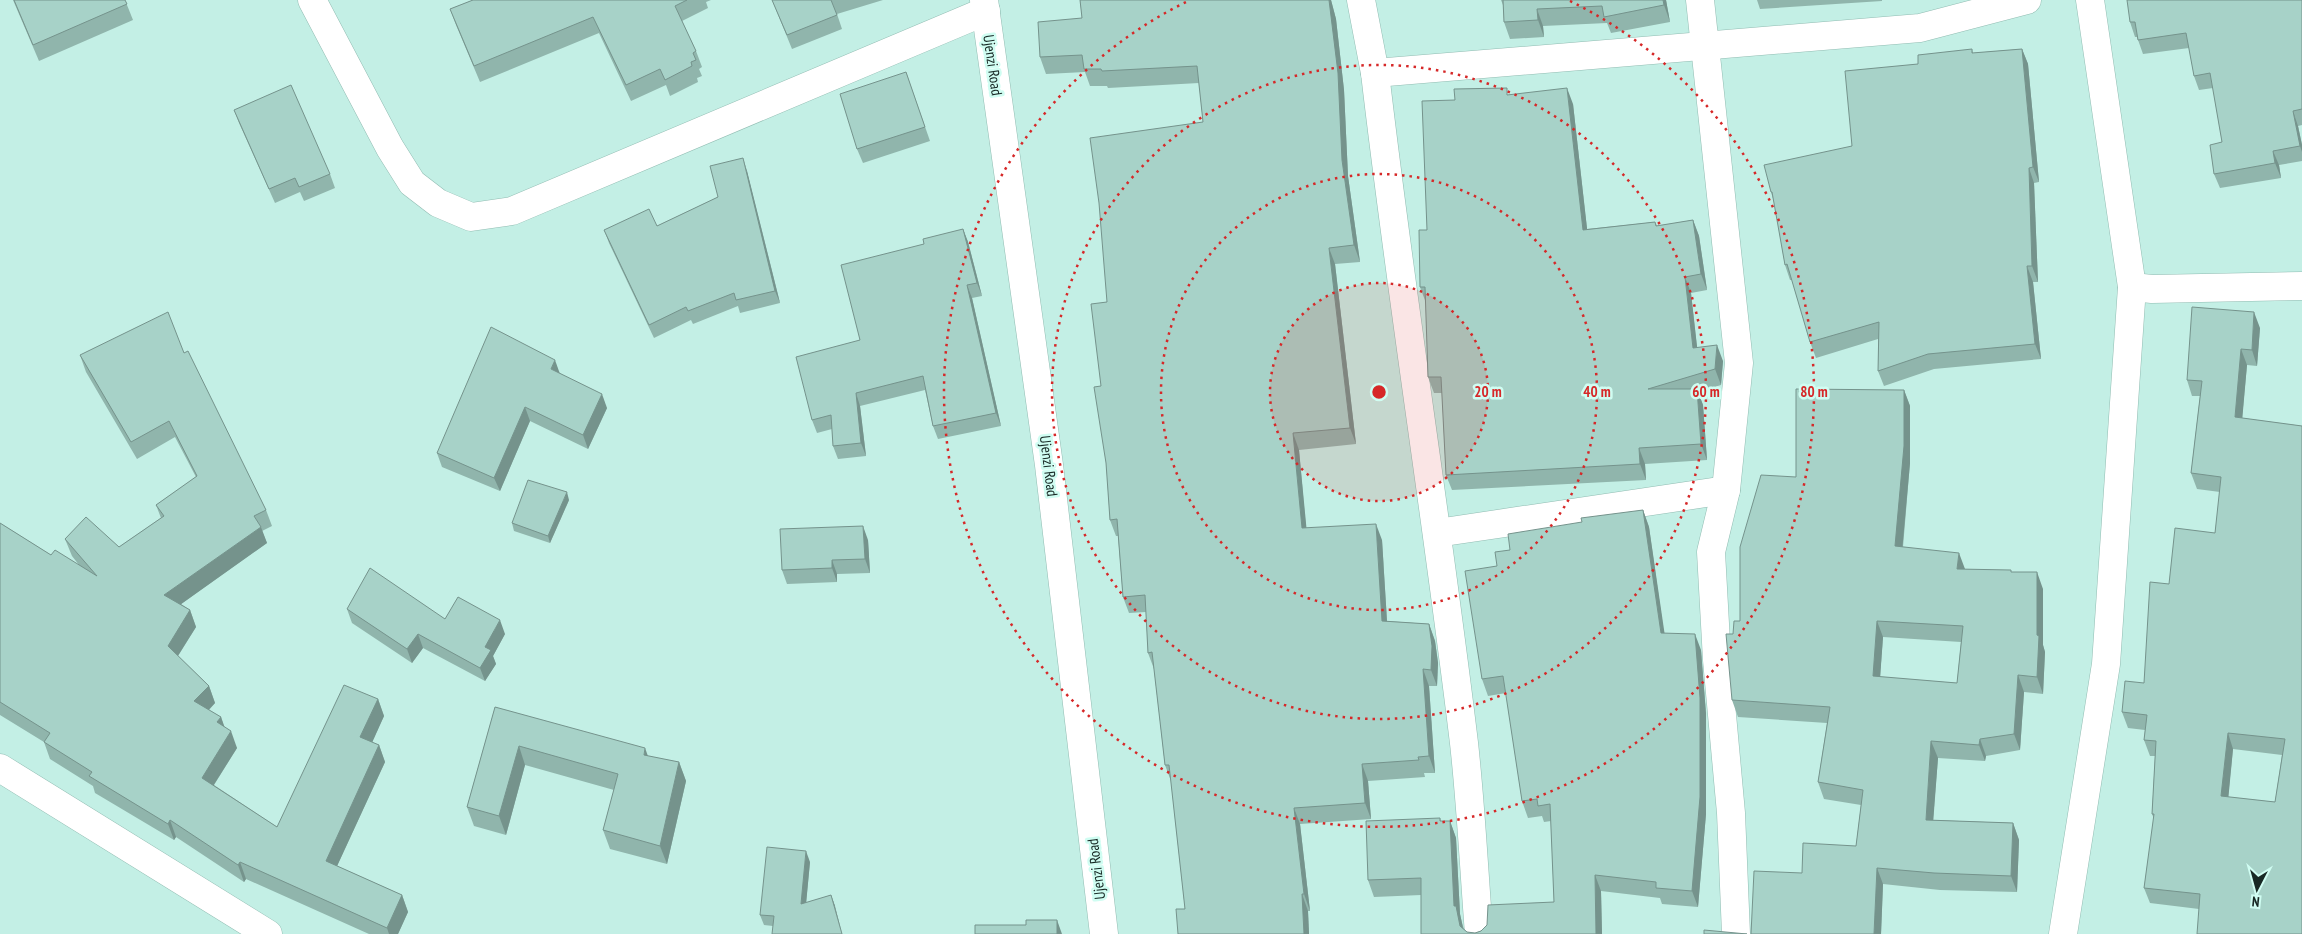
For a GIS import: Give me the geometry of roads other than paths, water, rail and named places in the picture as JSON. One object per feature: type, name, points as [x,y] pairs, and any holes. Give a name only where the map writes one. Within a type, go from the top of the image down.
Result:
[{"type":"street","points":[[312,0],[390,148],[412,183],[438,203],[471,217],[512,211],[985,5]]},
{"type":"street","points":[[1361,0],[1375,73],[1393,231],[1437,532],[1464,745],[1479,934]]},
{"type":"street","points":[[1700,0],[1703,44],[1738,363],[1726,490],[1712,552],[1717,660],[1731,813],[1736,934]]},
{"type":"street","points":[[1375,73],[1703,44],[1920,28],[2027,0]]},
{"type":"street","points":[[2062,934],[2106,664],[2132,287],[2090,0]]},
{"type":"street","name":"Ujenzi Road","points":[[985,5],[1049,465],[1104,934]]},
{"type":"street","points":[[2132,287],[2152,289],[2302,286]]},
{"type":"street","points":[[1437,532],[1726,490]]},
{"type":"street","points":[[0,768],[268,934]]}]
